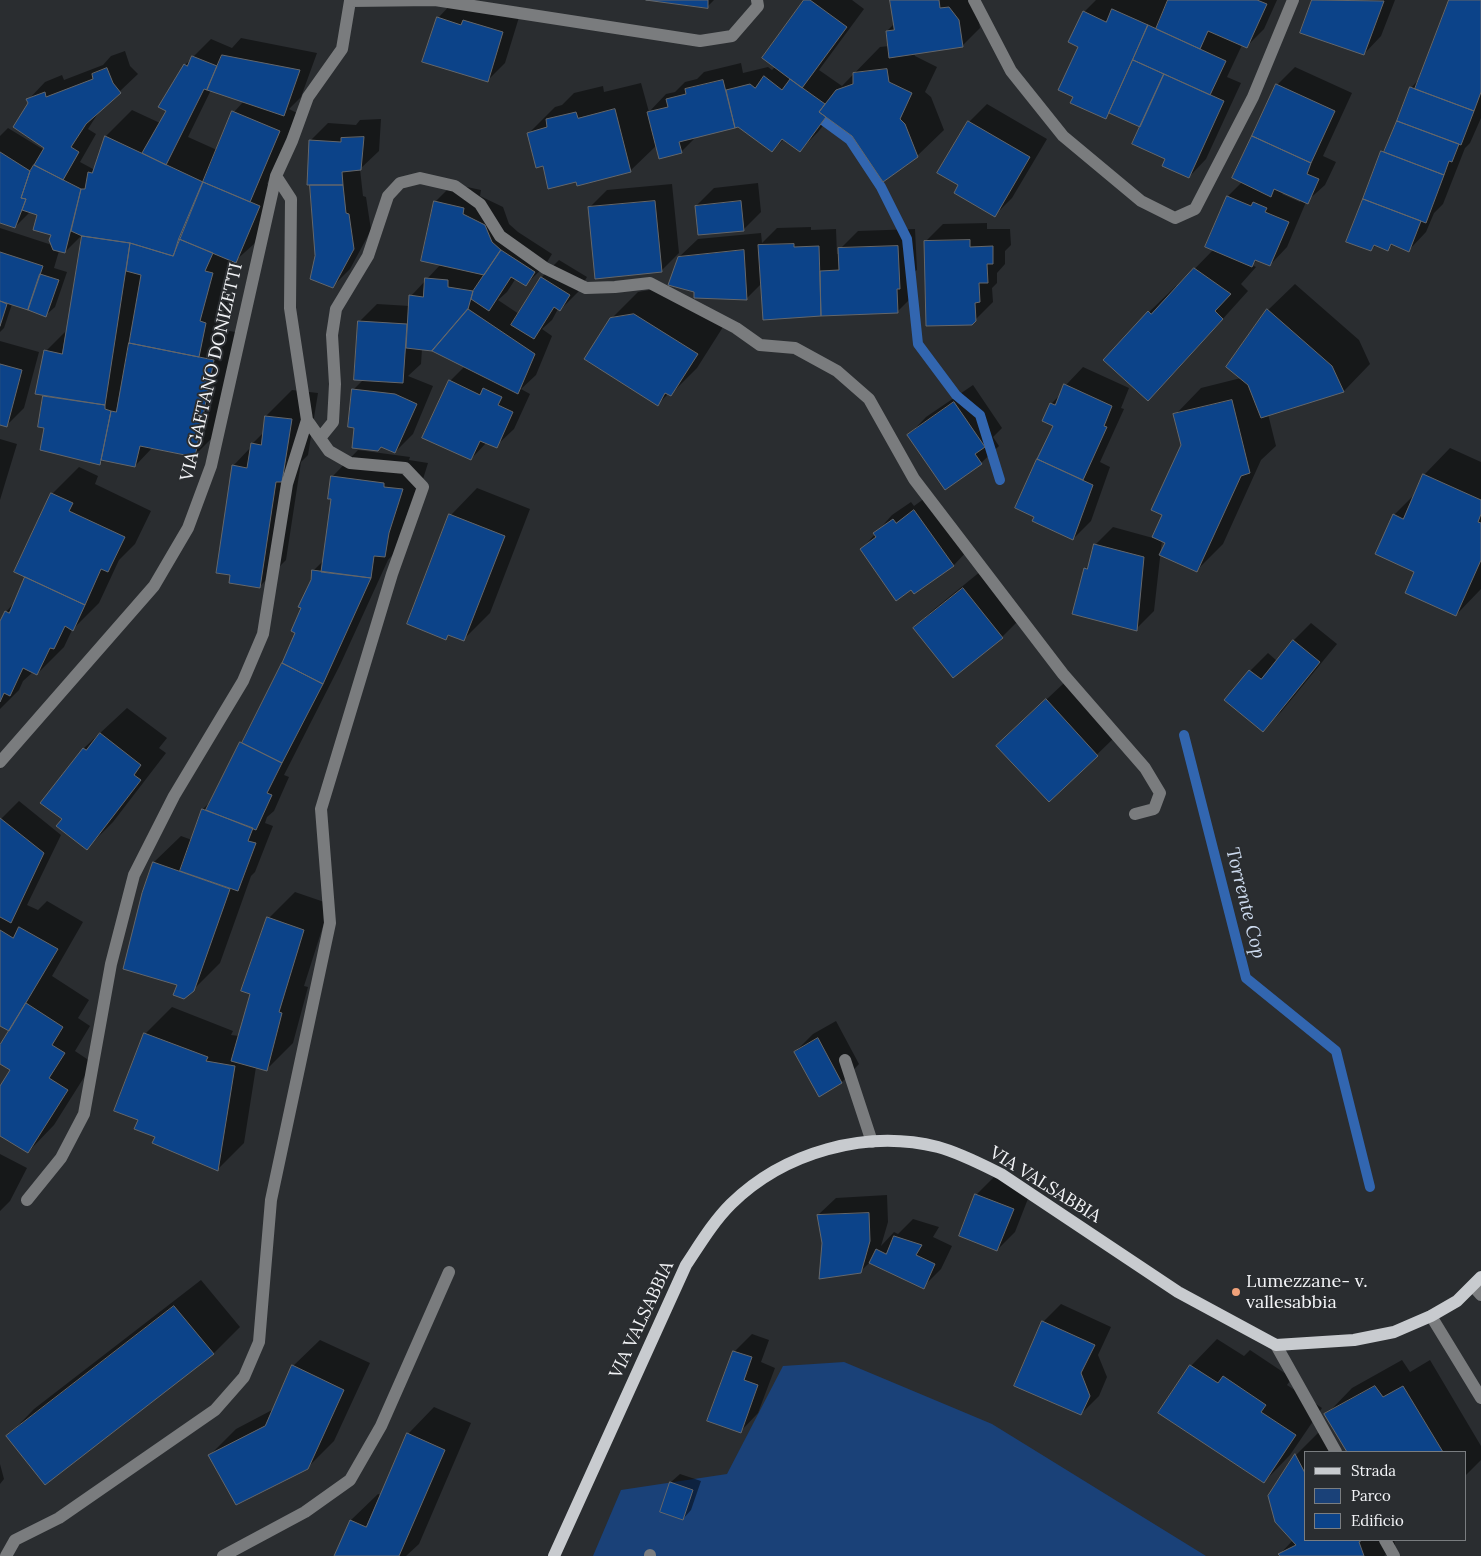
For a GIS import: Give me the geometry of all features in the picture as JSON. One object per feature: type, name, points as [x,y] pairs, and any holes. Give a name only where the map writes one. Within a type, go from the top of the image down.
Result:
[{"type":"main road","name":"VIA VALSABBIA","points":[[554,1556],[686,1265],[707,1232],[731,1204],[761,1180],[788,1163],[813,1153],[849,1144],[904,1141],[939,1148],[972,1160],[1001,1174],[1178,1292],[1276,1345]]},
{"type":"main road","points":[[1276,1345],[1354,1340],[1394,1332],[1431,1316],[1478,1286]]},
{"type":"street","points":[[349,0],[435,0],[700,41],[732,36],[758,6],[757,0]]},
{"type":"street","name":"VIA GAETANO DONIZETTI","points":[[0,762],[154,586],[188,528],[212,466],[276,176],[292,141],[308,97],[342,50],[349,0]]},
{"type":"street","points":[[974,0],[1011,71],[1063,136],[1142,202],[1175,218],[1195,209],[1253,97],[1293,0]]},
{"type":"street","points":[[27,1200],[61,1158],[84,1114],[112,964],[134,875],[174,796],[243,681],[263,634],[286,484],[307,420],[290,308],[291,199],[276,176]]},
{"type":"street","points":[[320,438],[333,422],[335,384],[332,335],[336,308],[368,256],[388,196],[400,183],[420,178],[455,186],[480,204],[500,236],[545,268],[586,288],[650,283],[736,328],[760,345],[795,348],[837,371],[869,398],[914,479],[1063,674],[1145,768],[1160,793],[1154,809],[1135,814]]},
{"type":"street","points":[[6,1556],[15,1540],[59,1518],[215,1410],[244,1377],[260,1342],[271,1200],[330,923],[321,809],[392,574],[423,487],[405,468],[350,463],[329,451],[307,420]]},
{"type":"street","points":[[845,1060],[872,1142]]},
{"type":"street","points":[[223,1556],[305,1512],[350,1480],[381,1426],[449,1272]]},
{"type":"street","points":[[1431,1316],[1481,1398]]},
{"type":"street","points":[[1276,1345],[1335,1451]]},
{"type":"street","points":[[1386,1541],[1394,1556]]},
{"type":"green space","points":[[844,1362],[992,1424],[1206,1556],[593,1556],[621,1490],[727,1474],[783,1366]]},
{"type":"building","points":[[646,0],[708,0],[708,8]]},
{"type":"building","points":[[804,0],[810,0],[847,27],[802,88],[762,58]]},
{"type":"building","points":[[890,0],[939,0],[940,8],[949,7],[959,20],[963,47],[889,58],[886,31],[894,30]]},
{"type":"building","points":[[1168,0],[1257,0],[1267,4],[1247,48],[1208,31],[1200,49],[1156,29]]},
{"type":"building","points":[[1312,0],[1384,1],[1364,55],[1300,33]]},
{"type":"building","points":[[1449,0],[1481,0],[1481,92],[1474,111],[1415,89]]},
{"type":"building","points":[[1112,9],[1148,25],[1106,119],[1070,103],[1073,97],[1058,90],[1078,47],[1068,42],[1083,11],[1106,22]]},
{"type":"building","points":[[437,17],[461,25],[463,20],[503,32],[488,82],[422,62]]},
{"type":"building","points":[[1148,25],[1226,61],[1210,95],[1133,60]]},
{"type":"building","points":[[222,55],[300,70],[284,116],[207,90]]},
{"type":"building","points":[[192,56],[217,66],[207,90],[204,89],[166,165],[142,153],[166,111],[158,107],[184,64],[187,66]]},
{"type":"building","points":[[1133,60],[1164,74],[1140,127],[1109,113]]},
{"type":"building","points":[[107,68],[113,83],[121,93],[86,124],[71,147],[79,152],[63,180],[34,165],[44,148],[13,127],[28,103],[26,99],[45,92],[46,97],[93,79],[92,74]]},
{"type":"building","points":[[887,69],[889,82],[912,93],[900,119],[905,124],[918,157],[883,182],[852,136],[819,112],[836,90],[853,84],[853,73]]},
{"type":"building","points":[[1164,74],[1224,101],[1189,178],[1162,166],[1165,159],[1132,144]]},
{"type":"building","points":[[764,76],[782,90],[790,79],[825,104],[819,112],[826,117],[800,152],[782,139],[772,152],[738,127],[735,128],[726,90],[750,84],[755,88]]},
{"type":"building","points":[[723,80],[735,128],[679,142],[682,153],[659,159],[647,112],[668,107],[666,99],[686,94],[685,89]]},
{"type":"building","points":[[1276,84],[1335,111],[1311,163],[1252,136]]},
{"type":"building","points":[[1410,87],[1474,111],[1461,145],[1397,121]]},
{"type":"building","points":[[615,109],[631,172],[577,186],[576,182],[548,189],[543,166],[536,168],[527,133],[547,127],[546,119],[576,112],[578,118]]},
{"type":"building","points":[[232,111],[280,131],[250,202],[203,182]]},
{"type":"building","points":[[968,121],[1030,157],[995,217],[954,193],[958,185],[937,173]]},
{"type":"building","points":[[1397,121],[1459,144],[1452,162],[1449,161],[1444,175],[1384,152]]},
{"type":"building","points":[[105,136],[203,182],[173,256],[130,243],[82,236],[71,231],[81,189],[85,189],[88,172],[92,173]]},
{"type":"building","points":[[1252,136],[1311,163],[1307,174],[1319,179],[1308,204],[1274,189],[1271,197],[1232,178]]},
{"type":"building","points":[[364,137],[361,170],[342,172],[343,185],[307,185],[309,140],[341,142],[341,138]]},
{"type":"building","points":[[1381,151],[1444,175],[1426,223],[1363,199]]},
{"type":"building","points":[[0,152],[30,171],[21,198],[26,199],[15,228],[0,223]]},
{"type":"building","points":[[34,165],[81,189],[65,253],[53,250],[49,240],[51,235],[33,230],[37,215],[22,210],[26,199],[21,198],[30,171]]},
{"type":"building","points":[[203,182],[260,206],[236,263],[179,239]]},
{"type":"building","points":[[310,185],[343,185],[346,213],[349,214],[354,249],[333,288],[310,279],[315,256]]},
{"type":"building","points":[[1227,196],[1251,206],[1253,202],[1267,208],[1265,212],[1289,222],[1270,266],[1255,260],[1252,267],[1205,247]]},
{"type":"building","points":[[1363,199],[1421,221],[1409,252],[1391,244],[1388,251],[1374,245],[1371,251],[1346,242]]},
{"type":"building","points":[[434,201],[464,208],[463,214],[485,225],[492,242],[501,250],[484,275],[421,261]]},
{"type":"building","points":[[655,201],[662,272],[595,279],[588,207]]},
{"type":"building","points":[[741,201],[744,231],[698,235],[695,206]]},
{"type":"building","points":[[82,236],[130,243],[105,405],[35,394],[44,350],[62,354]]},
{"type":"building","points":[[179,239],[213,253],[205,271],[213,273],[200,321],[206,323],[199,357],[129,343],[141,275],[126,271],[130,243],[173,256]]},
{"type":"building","points":[[970,240],[970,247],[993,246],[993,264],[987,264],[988,283],[979,283],[980,302],[975,303],[976,321],[972,325],[926,326],[924,241]]},
{"type":"building","points":[[794,244],[794,247],[819,246],[821,316],[763,320],[758,245]]},
{"type":"building","points":[[898,246],[900,289],[897,289],[898,313],[821,316],[820,271],[839,270],[838,248]]},
{"type":"building","points":[[501,250],[535,272],[526,286],[511,277],[489,311],[471,299],[473,291]]},
{"type":"building","points":[[744,250],[747,300],[694,298],[694,292],[668,285],[678,257]]},
{"type":"building","points":[[0,252],[43,266],[28,310],[0,301]]},
{"type":"building","points":[[1194,268],[1231,294],[1215,311],[1223,319],[1148,401],[1103,360],[1148,311],[1151,314]]},
{"type":"building","points":[[40,274],[59,280],[46,317],[28,310]]},
{"type":"building","points":[[541,277],[570,295],[560,311],[554,307],[534,339],[511,325]]},
{"type":"building","points":[[425,278],[448,280],[448,287],[473,291],[468,309],[432,351],[406,348],[409,295],[423,297]]},
{"type":"building","points":[[0,301],[7,304],[0,326]]},
{"type":"building","points":[[468,309],[535,354],[518,394],[432,351]]},
{"type":"building","points":[[1267,309],[1332,366],[1344,392],[1261,418],[1248,385],[1226,367]]},
{"type":"building","points":[[634,314],[698,354],[671,396],[665,393],[658,406],[584,359],[610,318]]},
{"type":"building","points":[[358,321],[407,324],[403,383],[354,380]]},
{"type":"building","points":[[129,343],[214,360],[195,457],[140,446],[135,467],[101,460],[111,411],[116,412]]},
{"type":"building","points":[[0,364],[22,370],[7,427],[0,425]]},
{"type":"building","points":[[449,380],[480,395],[483,388],[502,397],[498,405],[513,412],[497,448],[480,441],[471,460],[422,438]]},
{"type":"building","points":[[1064,384],[1112,406],[1104,426],[1107,427],[1083,480],[1037,459],[1053,426],[1042,421],[1050,403],[1055,405]]},
{"type":"building","points":[[352,389],[395,394],[417,404],[395,453],[381,447],[378,451],[352,448],[354,428],[348,427]]},
{"type":"building","points":[[43,396],[105,405],[105,409],[111,411],[100,465],[40,450],[44,428],[38,427]]},
{"type":"building","points":[[1232,400],[1250,473],[1241,476],[1197,572],[1159,555],[1165,543],[1152,537],[1162,515],[1151,510],[1181,445],[1173,414]]},
{"type":"building","points":[[954,402],[985,447],[975,454],[982,464],[945,490],[907,435]]},
{"type":"building","points":[[265,416],[292,419],[282,482],[276,482],[260,588],[229,583],[230,575],[216,573],[232,465],[247,468],[251,443],[261,445]]},
{"type":"building","points":[[1037,459],[1093,485],[1073,540],[1032,521],[1034,517],[1015,508]]},
{"type":"building","points":[[1423,474],[1481,500],[1481,514],[1478,522],[1481,523],[1481,560],[1456,616],[1405,593],[1414,572],[1375,554],[1393,514],[1403,519]]},
{"type":"building","points":[[331,476],[384,483],[384,487],[403,489],[389,533],[385,557],[374,556],[371,578],[321,572],[331,499],[328,499]]},
{"type":"building","points":[[51,493],[73,503],[69,511],[125,537],[108,572],[101,569],[85,605],[14,572]]},
{"type":"building","points":[[914,510],[954,566],[914,594],[911,590],[896,601],[860,549],[876,537],[873,533],[893,519],[896,523]]},
{"type":"building","points":[[449,514],[505,536],[464,641],[448,635],[446,640],[407,624]]},
{"type":"building","points":[[1094,544],[1144,557],[1137,631],[1072,614],[1084,568],[1087,569]]},
{"type":"building","points":[[312,570],[371,578],[323,684],[282,663],[295,633],[291,631],[301,608],[298,607],[311,580]]},
{"type":"building","points":[[25,577],[85,605],[73,631],[65,626],[54,649],[50,648],[37,675],[23,668],[10,696],[4,693],[0,702],[0,621],[5,611],[9,613]]},
{"type":"building","points":[[963,588],[1003,638],[953,678],[913,628]]},
{"type":"building","points":[[1293,640],[1320,662],[1263,732],[1224,700],[1249,670],[1261,679]]},
{"type":"building","points":[[282,663],[323,684],[282,763],[242,743]]},
{"type":"building","points":[[1046,699],[1098,756],[1049,802],[996,746]]},
{"type":"building","points":[[100,733],[141,765],[134,775],[141,780],[87,850],[56,826],[62,819],[40,803],[83,748],[86,750]]},
{"type":"building","points":[[240,742],[282,763],[267,793],[272,795],[256,830],[206,810]]},
{"type":"building","points":[[202,809],[253,828],[248,841],[256,843],[238,891],[180,871]]},
{"type":"building","points":[[0,818],[44,853],[11,923],[0,917]]},
{"type":"building","points":[[153,862],[230,889],[194,991],[184,999],[173,995],[177,985],[123,969],[142,893]]},
{"type":"building","points":[[267,917],[304,930],[279,1012],[282,1013],[267,1071],[231,1061],[250,994],[241,991]]},
{"type":"building","points":[[19,927],[58,949],[9,1031],[0,1026],[0,930],[13,938]]},
{"type":"building","points":[[26,1003],[63,1027],[52,1045],[65,1053],[49,1078],[68,1090],[28,1153],[0,1136],[0,1086],[10,1070],[0,1064],[0,1045]]},
{"type":"building","points":[[144,1033],[208,1057],[206,1061],[235,1066],[218,1171],[152,1143],[155,1137],[134,1129],[138,1120],[114,1111]]},
{"type":"building","points":[[818,1038],[842,1083],[819,1097],[794,1052]]},
{"type":"building","points":[[975,1194],[1014,1209],[997,1251],[959,1236]]},
{"type":"building","points":[[869,1213],[870,1241],[861,1273],[819,1279],[822,1243],[817,1215]]},
{"type":"building","points":[[894,1236],[922,1245],[916,1255],[935,1264],[924,1289],[869,1263],[876,1249],[886,1254]]},
{"type":"building","points":[[174,1306],[214,1354],[45,1485],[6,1436]]},
{"type":"building","points":[[1042,1321],[1095,1345],[1081,1373],[1090,1396],[1081,1415],[1014,1386]]},
{"type":"building","points":[[733,1351],[752,1357],[744,1380],[758,1385],[741,1433],[707,1421]]},
{"type":"building","points":[[292,1365],[344,1390],[308,1469],[236,1505],[208,1455],[265,1426]]},
{"type":"building","points":[[1190,1365],[1218,1383],[1223,1376],[1266,1405],[1261,1412],[1296,1435],[1264,1483],[1158,1413]]},
{"type":"building","points":[[1375,1386],[1383,1397],[1403,1386],[1442,1451],[1346,1451],[1324,1414]]},
{"type":"building","points":[[407,1433],[445,1450],[399,1556],[334,1556],[350,1520],[366,1527]]},
{"type":"building","points":[[1295,1454],[1304,1471],[1304,1541],[1360,1541],[1359,1542],[1364,1556],[1280,1556],[1278,1554],[1296,1545],[1275,1522],[1268,1496]]},
{"type":"building","points":[[670,1482],[693,1490],[683,1520],[660,1512]]},
{"type":"waterway","name":"Torrente Cop","points":[[824,121],[850,140],[881,187],[907,239],[918,344],[956,395],[980,415],[1000,480]]},
{"type":"waterway","name":"Torrente Cop","points":[[1184,735],[1246,978],[1336,1051],[1370,1187]]},
{"type":"place","name":"Lumezzane- v. vallesabbia","points":[[1236,1292]]}]
